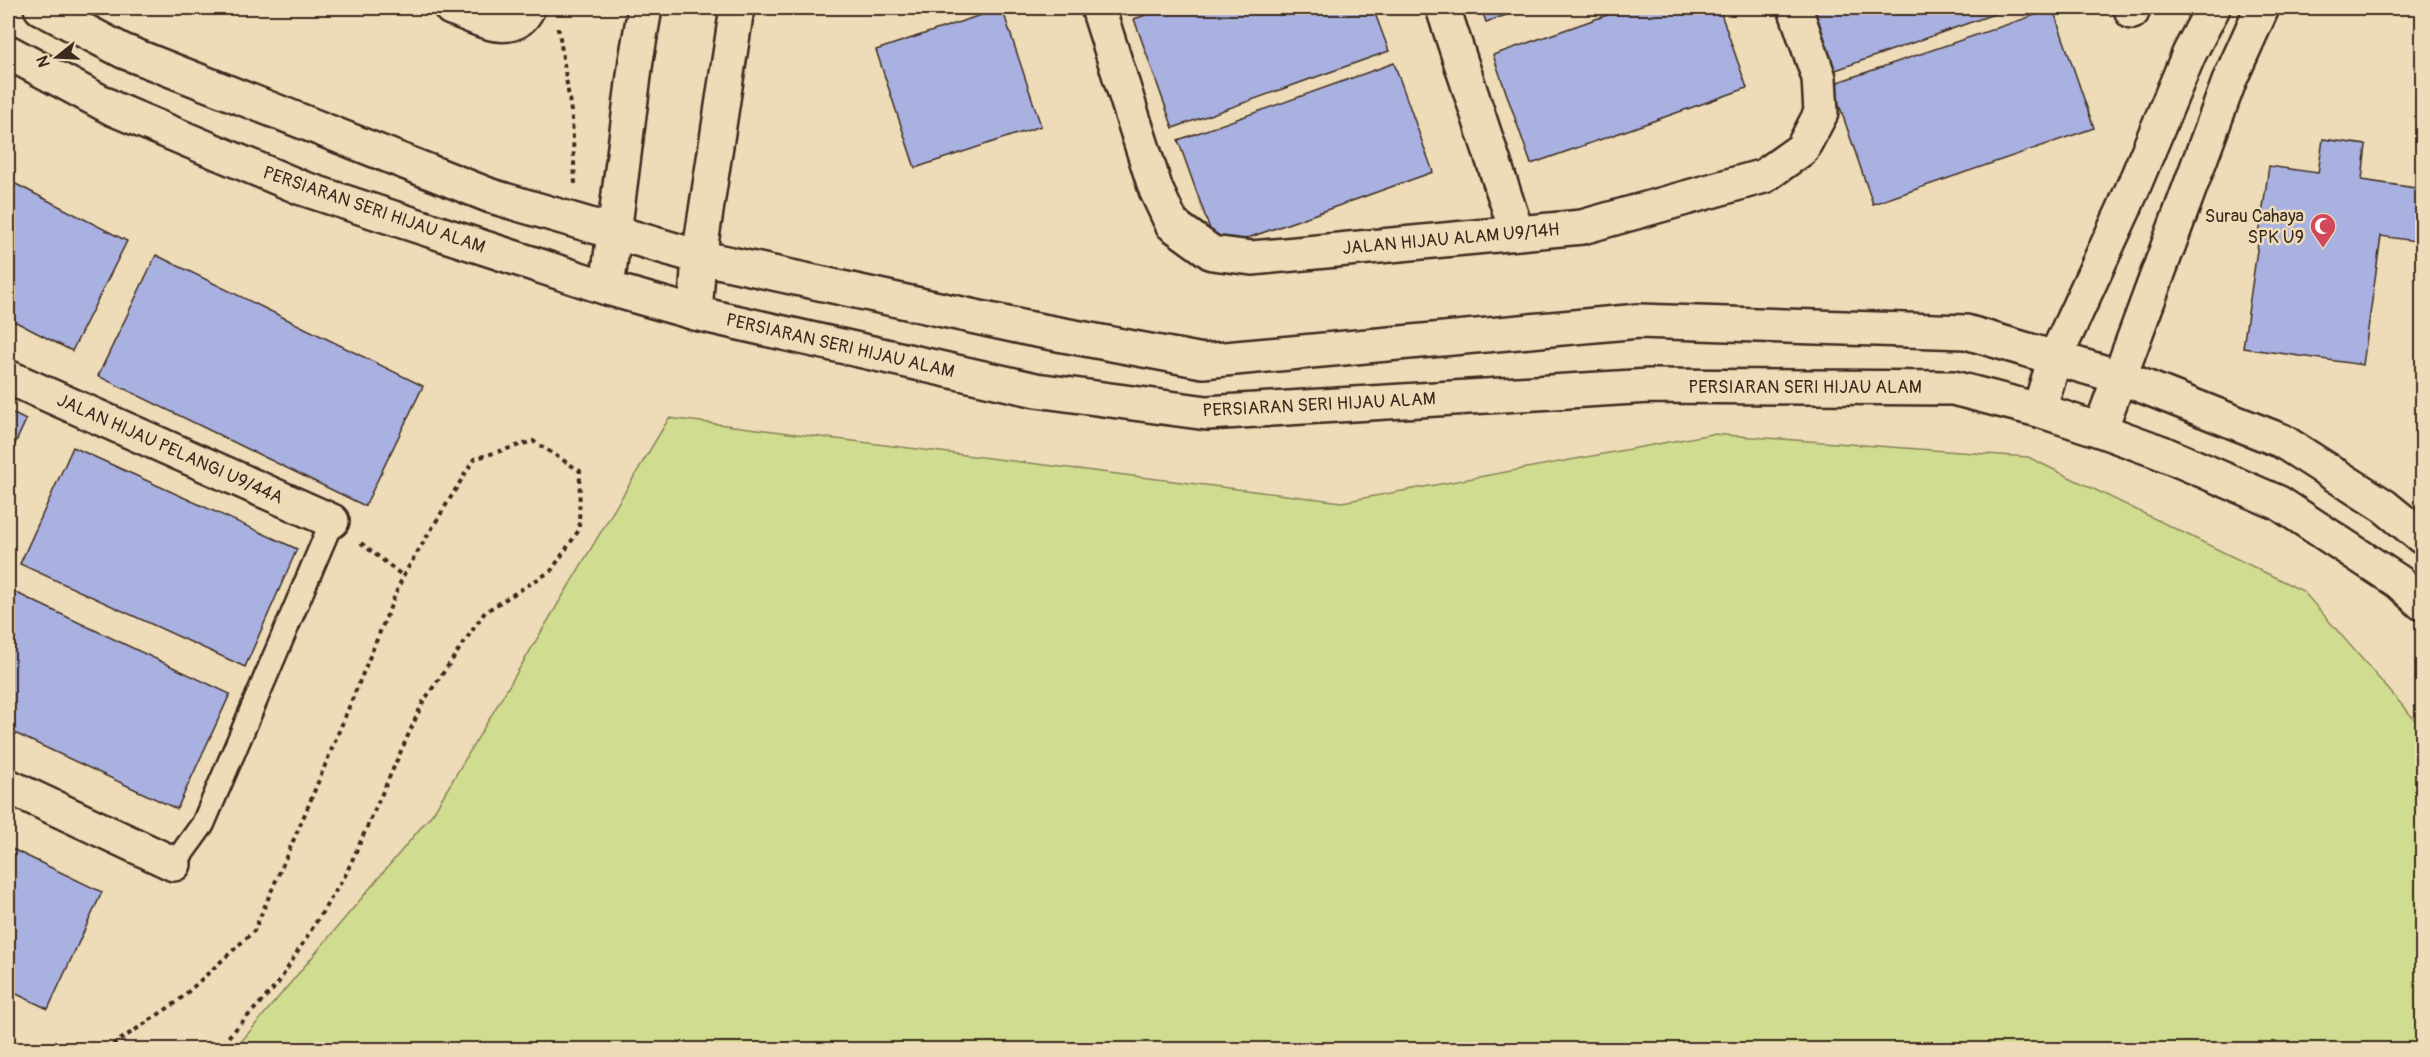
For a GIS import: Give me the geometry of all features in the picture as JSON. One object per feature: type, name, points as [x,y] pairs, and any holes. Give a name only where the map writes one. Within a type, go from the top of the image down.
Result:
[{"type":"street","points":[[41,8],[134,56],[491,196],[699,257],[1026,328],[1203,361],[1639,321],[1966,332],[2120,377],[2282,441],[2384,506],[2422,537]]},
{"type":"street","points":[[452,8],[495,24],[514,24],[523,18],[541,15]]},
{"type":"street","points":[[608,288],[645,8]]},
{"type":"street","points":[[695,313],[699,257],[737,8]]},
{"type":"street","name":"JALAN HIJAU ALAM U9/14H","points":[[1098,8],[1156,190],[1172,225],[1212,253],[1252,258],[1582,227],[1764,176],[1802,149],[1821,113],[1819,78],[1795,8]]},
{"type":"street","points":[[1443,8],[1517,233]]},
{"type":"street","points":[[2039,410],[2055,358],[2124,209],[2189,54],[2213,8]]},
{"type":"street","points":[[2100,430],[2230,79],[2262,8]]},
{"type":"street","name":"PERSIARAN SERI HIJAU ALAM","points":[[8,52],[114,109],[302,188],[608,288],[695,313],[1036,390],[1207,413],[1650,386],[1953,388],[2039,410],[2100,430],[2160,452],[2279,503],[2399,582],[2422,603]]},
{"type":"street","name":"JALAN HIJAU PELANGI U9/44A","points":[[8,377],[332,521]]},
{"type":"street","points":[[8,786],[174,864]]},
{"type":"lane","points":[[174,864],[203,824],[332,521]]},
{"type":"path","points":[[541,15],[560,31],[572,118],[577,221]]},
{"type":"path","points":[[105,1050],[177,1002],[254,931],[403,576],[474,459],[533,441],[580,471],[579,530],[551,571],[484,612],[423,702],[346,874],[277,985],[216,1050]]},
{"type":"path","points":[[332,521],[403,576]]},
{"type":"green space","points":[[669,418],[1342,502],[1712,434],[2028,457],[2303,591],[2422,728],[2422,1049],[235,1049],[433,813]]},
{"type":"building","points":[[1002,8],[1041,126],[915,168],[876,50]]},
{"type":"building","points":[[1166,8],[1373,8],[1389,51],[1173,128],[1134,19]]},
{"type":"building","points":[[1481,8],[1527,8],[1486,22]]},
{"type":"building","points":[[1627,8],[1719,8],[1747,88],[1531,164],[1493,55]]},
{"type":"building","points":[[1807,8],[2011,8],[1830,72]]},
{"type":"building","points":[[2053,9],[2094,128],[1873,204],[1832,84]]},
{"type":"building","points":[[1394,63],[1433,172],[1217,249],[1178,140]]},
{"type":"building","points":[[2323,139],[2366,145],[2362,180],[2422,189],[2422,242],[2381,236],[2363,365],[2243,348],[2269,166],[2318,173]]},
{"type":"building","points":[[8,180],[127,241],[72,351],[8,318]]},
{"type":"building","points":[[156,255],[423,386],[365,506],[98,376]]},
{"type":"building","points":[[8,411],[26,420],[8,459]]},
{"type":"building","points":[[73,447],[297,549],[245,667],[20,564]]},
{"type":"building","points":[[8,589],[230,694],[177,809],[8,730]]},
{"type":"building","points":[[8,847],[102,892],[48,1009],[8,990]]},
{"type":"place","name":"Surau Cahaya SPK U9","points":[[2323,249]]}]
